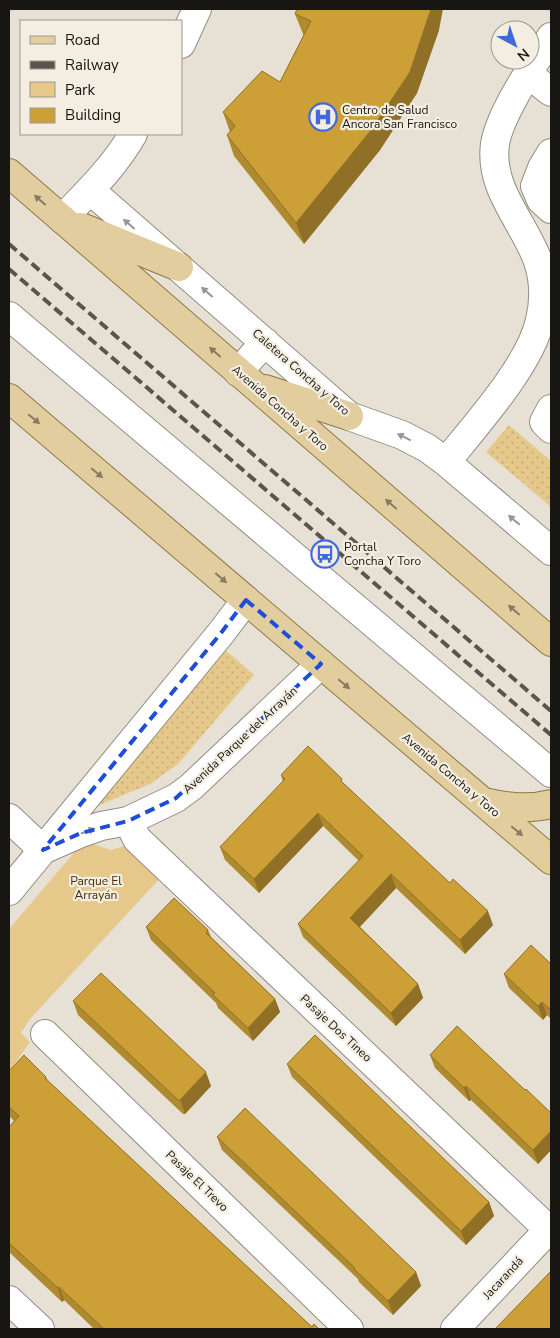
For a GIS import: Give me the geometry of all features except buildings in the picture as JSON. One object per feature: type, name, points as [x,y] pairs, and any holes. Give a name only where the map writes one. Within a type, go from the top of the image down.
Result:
[{"type":"main road","name":"Avenida Concha y Toro","points":[[9,173],[551,642]]},
{"type":"main road","points":[[62,219],[179,267]]},
{"type":"main road","points":[[245,378],[349,416]]},
{"type":"main road","name":"Avenida Concha y Toro","points":[[9,398],[551,860]]},
{"type":"main road","points":[[484,802],[519,808],[541,807],[551,804]]},
{"type":"street","points":[[182,42],[197,9]]},
{"type":"street","points":[[446,462],[520,365],[540,322],[544,299],[542,276],[537,258],[500,186],[495,146],[499,130],[528,74],[551,37]]},
{"type":"street","points":[[528,74],[551,92]]},
{"type":"street","points":[[62,219],[90,190],[132,135]]},
{"type":"street","points":[[551,153],[542,168],[535,186],[541,200],[551,209]]},
{"type":"street","name":"Caletera Concha y Toro","points":[[90,190],[349,416],[402,435],[427,448],[551,551]]},
{"type":"street","points":[[9,316],[551,774]]},
{"type":"street","points":[[245,378],[265,342]]},
{"type":"street","points":[[551,410],[544,422],[551,429]]},
{"type":"street","name":"Avenida Parque del Arrayán","points":[[9,892],[246,600]]},
{"type":"street","name":"Avenida Parque del Arrayán","points":[[43,850],[94,829],[128,822],[176,798],[191,787],[321,664]]},
{"type":"street","points":[[9,818],[43,850]]},
{"type":"street","name":"Pasaje Dos Tineo","points":[[128,822],[137,839],[550,1228]]},
{"type":"street","name":"Pasaje El Trevo","points":[[45,1034],[349,1329]]},
{"type":"street","name":"Jacarandá","points":[[455,1329],[550,1228]]},
{"type":"street","points":[[9,1300],[40,1329]]},
{"type":"highlighted area","points":[[246,600],[321,664],[176,798],[128,821],[81,833],[43,850],[221,633]]},
{"type":"green space","points":[[509,425],[551,461],[551,507],[486,452]]},
{"type":"green space","points":[[223,648],[254,675],[178,764],[150,784],[92,808]]},
{"type":"green space","name":"Parque El Arrayán","points":[[84,841],[111,850],[131,844],[162,876],[29,1020],[21,1033],[30,1042],[9,1072],[9,929]]},
{"type":"railway","points":[[9,244],[551,711]]},
{"type":"railway","points":[[9,269],[551,735]]},
{"type":"place","name":"Centro de Salud Ancora San Francisco","points":[[323,117]]},
{"type":"place","name":"Portal Concha Y Toro","points":[[325,554]]}]
